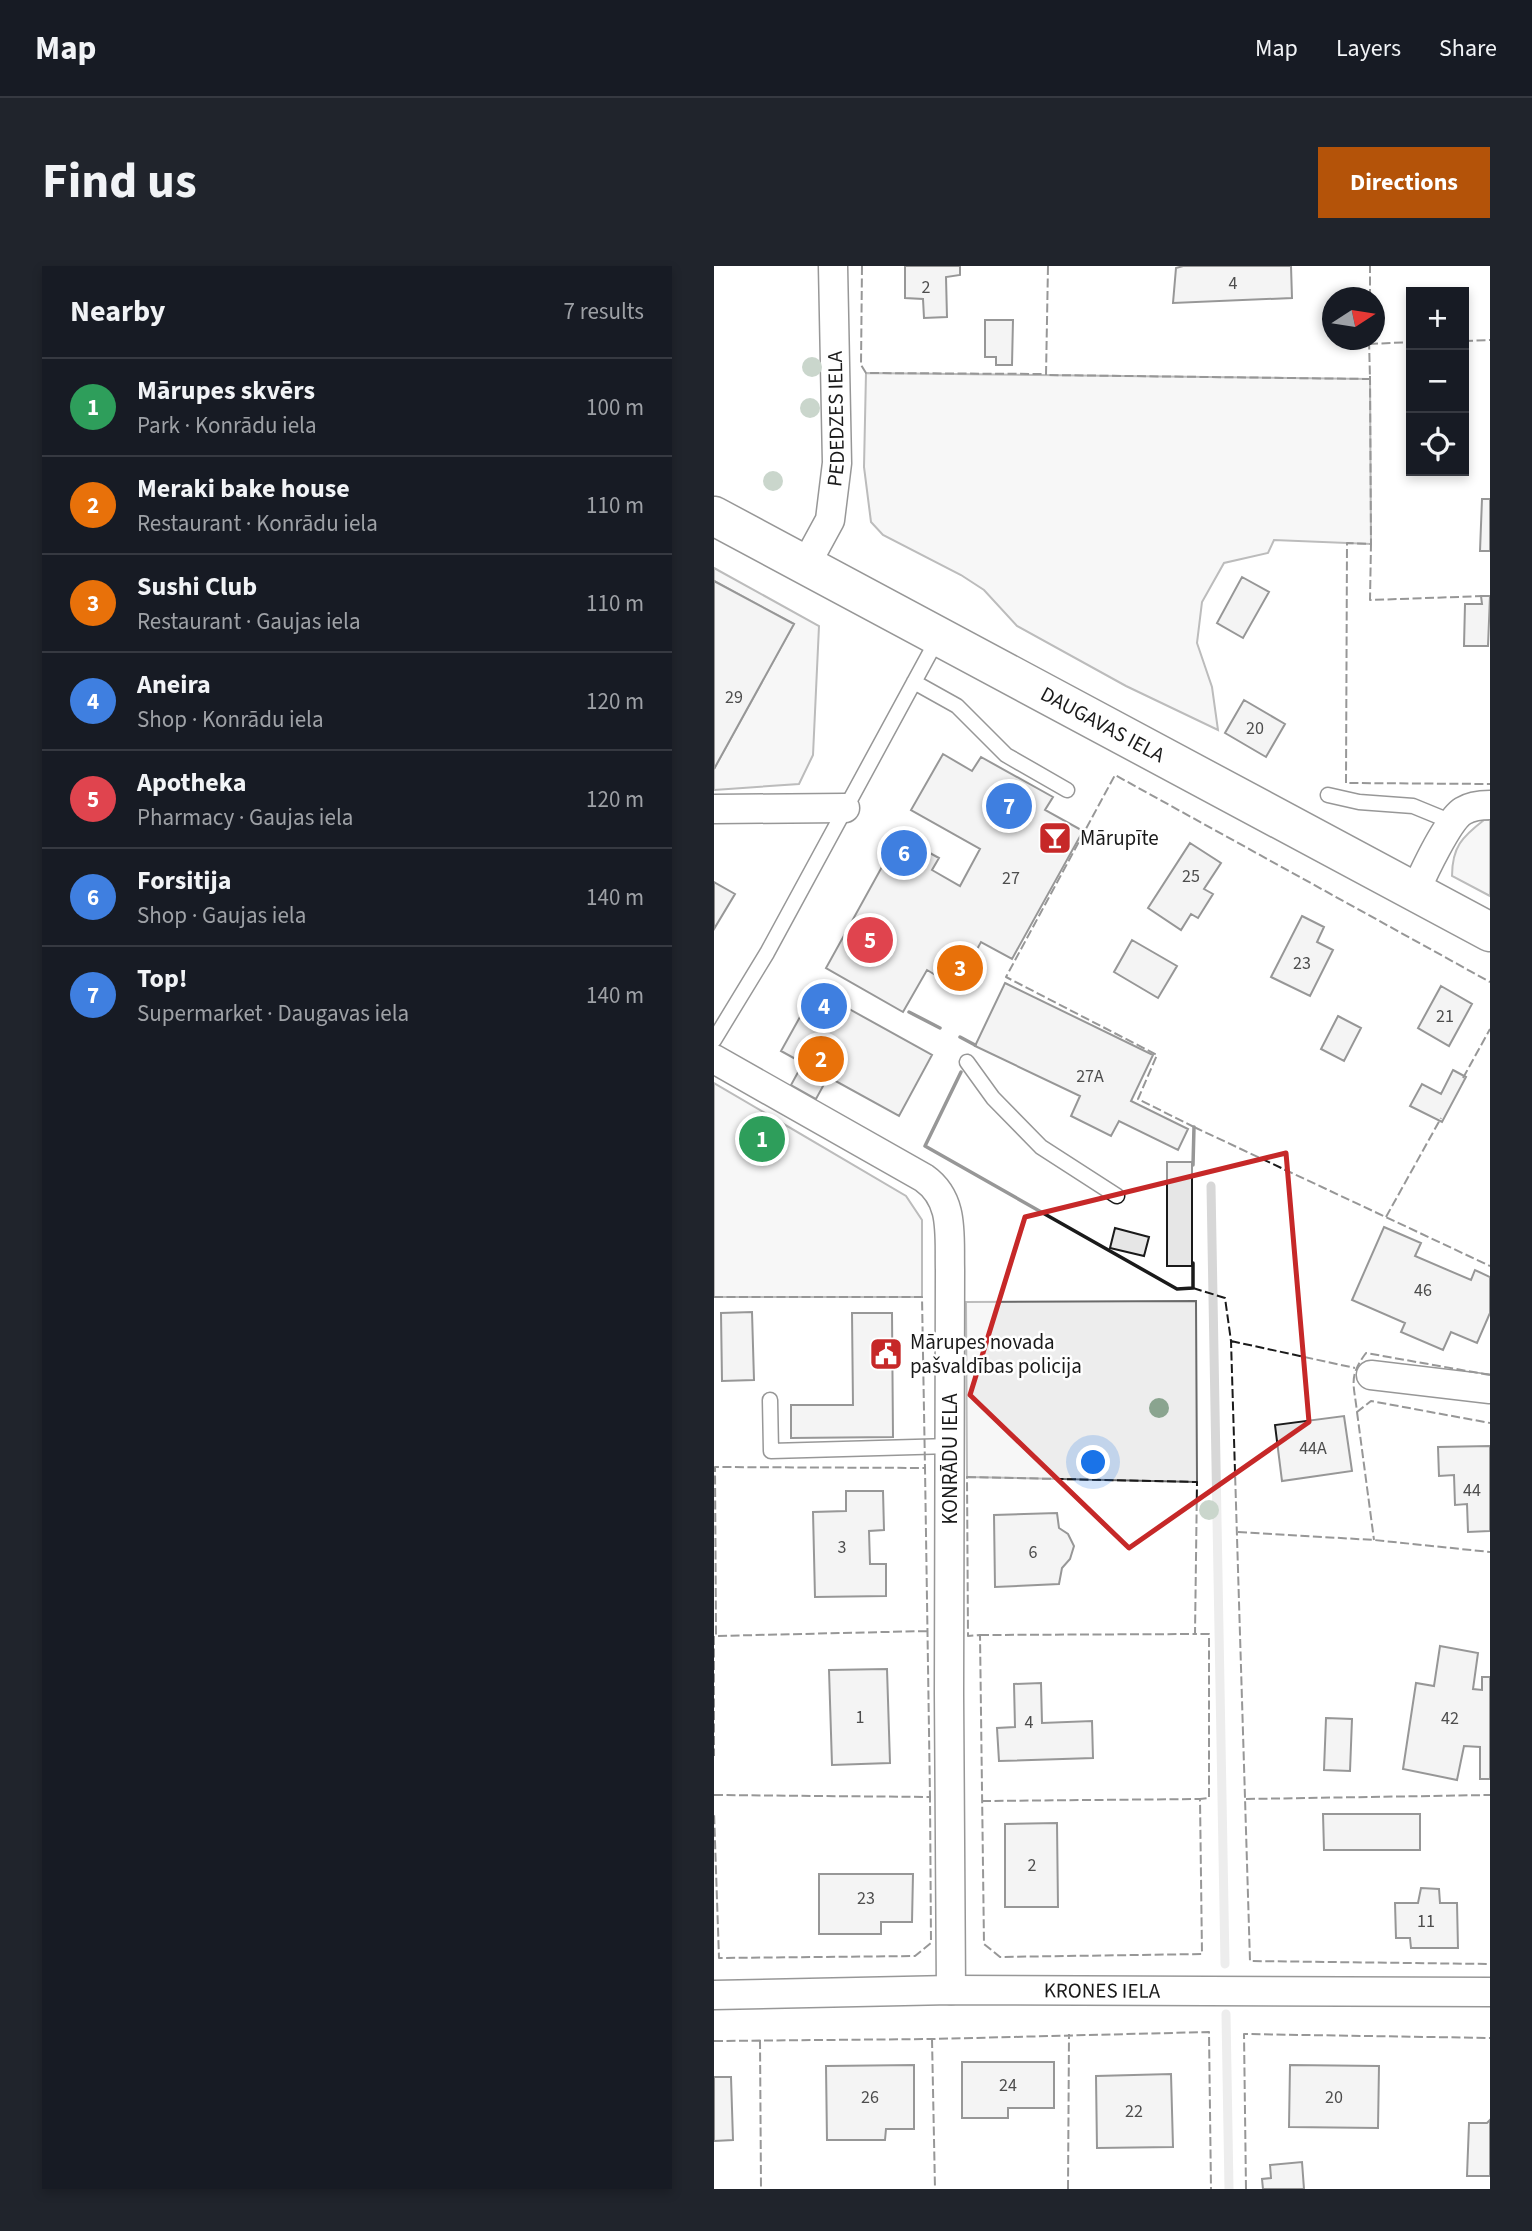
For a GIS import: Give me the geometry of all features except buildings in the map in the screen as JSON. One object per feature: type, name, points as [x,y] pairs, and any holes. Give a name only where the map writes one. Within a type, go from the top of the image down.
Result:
[{"type":"main road","name":"DAUGAVAS IELA","points":[[714,516],[805,566],[930,653],[1415,892],[1490,932]]},
{"type":"street","name":"PEDEDZES IELA","points":[[805,566],[830,520],[837,463],[833,266]]},
{"type":"street","points":[[1415,892],[1452,822],[1462,811],[1479,805],[1490,805]]},
{"type":"street","points":[[714,809],[845,808]]},
{"type":"street","name":"KONRĀDU IELA","points":[[714,1059],[924,1178],[942,1196],[949,1229],[951,1446],[948,1694],[951,1990]]},
{"type":"street","points":[[1371,1375],[1490,1389]]},
{"type":"street","name":"KRONES IELA","points":[[714,1995],[951,1990],[1490,1992]]},
{"type":"lane","points":[[714,1040],[767,953],[930,653]]},
{"type":"lane","points":[[914,682],[957,706],[1006,755],[1067,790]]},
{"type":"lane","points":[[1328,795],[1359,802],[1413,806],[1452,822]]},
{"type":"lane","points":[[967,1062],[993,1098],[1041,1147],[1117,1196]]},
{"type":"lane","points":[[770,1400],[771,1451],[951,1446]]},
{"type":"highlighted area","points":[[1286,1153],[1309,1422],[1129,1548],[970,1395],[1025,1217]]},
{"type":"shaded area","points":[[866,373],[1370,379],[1371,544],[1274,540],[1268,553],[1224,563],[1202,602],[1197,643],[1212,687],[1218,730],[1126,686],[1017,626],[984,590],[961,575],[883,535],[871,522],[864,467]]},
{"type":"shaded area","points":[[714,568],[819,626],[813,755],[799,784],[714,790],[714,769],[794,624],[714,581]]},
{"type":"shaded area","points":[[1484,820],[1490,820],[1490,896],[1452,876],[1456,850]]},
{"type":"shaded area","points":[[714,1083],[906,1196],[922,1220],[922,1297],[714,1297]]},
{"type":"shaded area","points":[[1196,1301],[1197,1482],[967,1477],[966,1302]]},
{"type":"waterway","points":[[1211,1186],[1225,1964]]},
{"type":"waterway","points":[[1226,2014],[1229,2189]]},
{"type":"fence","points":[[862,266],[861,365],[866,373],[1046,374]]},
{"type":"fence","points":[[1048,266],[1046,375],[1370,379],[1369,350]]},
{"type":"fence","points":[[1370,266],[1370,287]]},
{"type":"fence","points":[[1469,341],[1490,340]]},
{"type":"fence","points":[[1385,343],[1406,342]]},
{"type":"fence","points":[[1370,376],[1371,544]]},
{"type":"fence","points":[[1484,596],[1370,600],[1371,544],[1347,543],[1346,783],[1490,784]]},
{"type":"fence","points":[[1193,1165],[1194,1127],[1138,1099],[1157,1055],[1006,977],[1115,775],[1490,982]]},
{"type":"fence","points":[[1463,1078],[1490,1029]]},
{"type":"fence","points":[[1386,1217],[1441,1118]]},
{"type":"fence","points":[[1194,1127],[1490,1266]]},
{"type":"fence","points":[[1193,1263],[1193,1288],[1225,1298],[1231,1341],[1250,1961],[1490,1964]]},
{"type":"fence","points":[[714,1297],[922,1297],[923,1468]]},
{"type":"fence","points":[[1231,1341],[1355,1368]]},
{"type":"fence","points":[[1490,1375],[1366,1353],[1354,1375],[1357,1412],[1371,1401],[1490,1423]]},
{"type":"fence","points":[[1357,1412],[1374,1540]]},
{"type":"fence","points":[[927,1631],[716,1636],[715,1467],[925,1468],[930,1797]]},
{"type":"fence","points":[[967,1477],[1197,1482],[1195,1634],[1209,1634],[1209,1798],[1200,1799],[1202,1954],[1000,1957],[984,1944],[980,1635],[968,1636],[967,1477]]},
{"type":"fence","points":[[1238,1532],[1374,1540],[1490,1552]]},
{"type":"fence","points":[[980,1635],[1195,1634]]},
{"type":"fence","points":[[714,1636],[714,1756]]},
{"type":"fence","points":[[714,1795],[930,1797],[931,1943],[915,1956],[719,1958],[714,1812]]},
{"type":"fence","points":[[1246,1799],[1490,1795]]},
{"type":"fence","points":[[982,1801],[1200,1799]]},
{"type":"fence","points":[[714,2041],[1209,2032],[1211,2189]]},
{"type":"fence","points":[[1068,2189],[1069,2034]]},
{"type":"fence","points":[[1246,2189],[1244,2034],[1490,2038]]},
{"type":"fence","points":[[932,2039],[935,2189]]},
{"type":"fence","points":[[760,2040],[761,2189]]},
{"type":"wall","points":[[909,1012],[940,1028]]},
{"type":"wall","points":[[960,1037],[975,1045]]},
{"type":"wall","points":[[961,1072],[925,1146],[1177,1289],[1193,1288],[1193,1263]]},
{"type":"wall","points":[[1193,1165],[1194,1127]]},
{"type":"place","name":"Top!","points":[[1009,806]]},
{"type":"place","name":"Mārupīte","points":[[1055,838]]},
{"type":"place","name":"Forsitija","points":[[904,853]]},
{"type":"place","name":"Apotheka","points":[[870,940]]},
{"type":"place","name":"Sushi Club","points":[[960,968]]},
{"type":"place","name":"Aneira","points":[[824,1006]]},
{"type":"place","name":"Meraki bake house","points":[[821,1059]]},
{"type":"place","name":"Mārupes skvērs","points":[[762,1139]]},
{"type":"place","name":"Mārupes novada pašvaldības policija","points":[[886,1354]]}]
